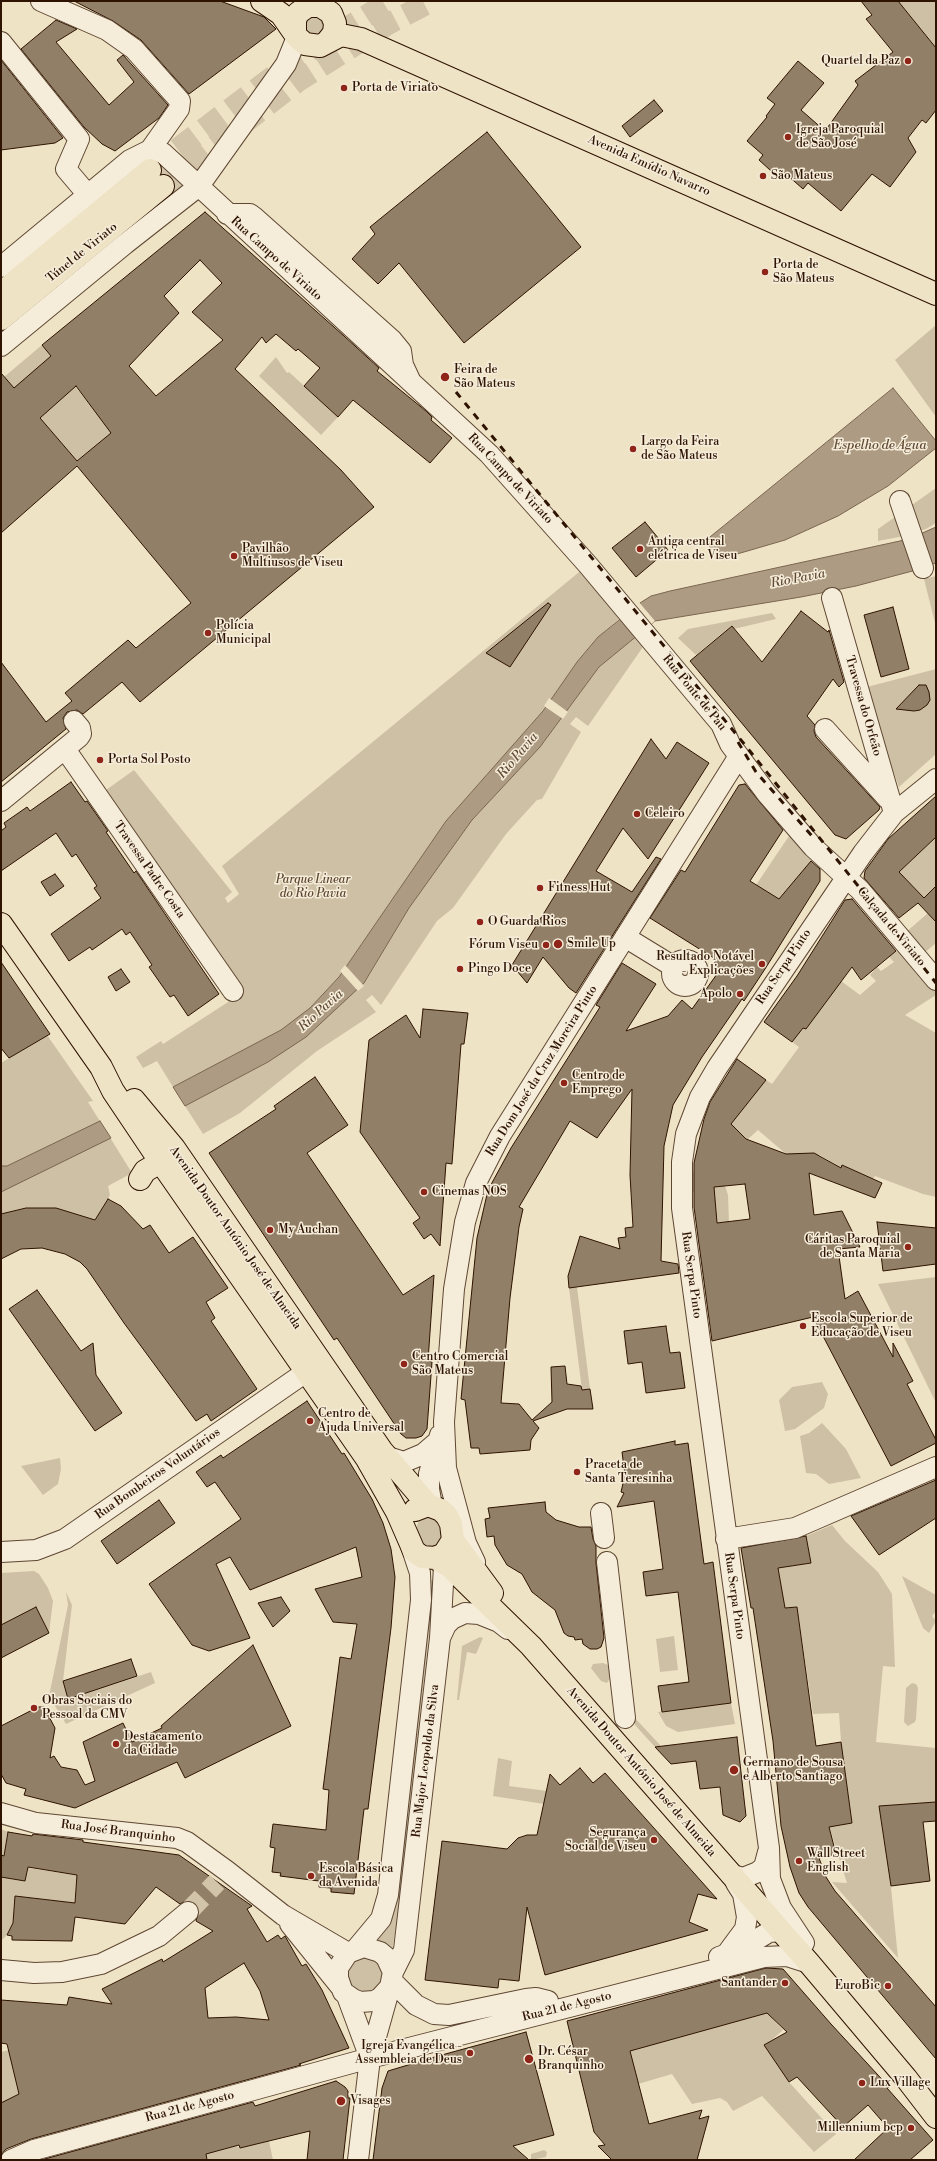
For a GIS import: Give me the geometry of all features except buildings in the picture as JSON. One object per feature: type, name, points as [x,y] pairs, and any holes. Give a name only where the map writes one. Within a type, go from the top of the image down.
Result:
[{"type":"main road","points":[[263,1],[287,7],[304,8],[311,5],[320,6],[328,10],[334,20],[361,39]]},
{"type":"main road","points":[[263,1],[281,14],[308,40]]},
{"type":"main road","points":[[304,8],[295,20],[308,40]]},
{"type":"main road","points":[[308,40],[334,33],[334,20]]},
{"type":"main road","points":[[308,40],[341,35],[361,39]]},
{"type":"main road","name":"Avenida Emídio Navarro","points":[[361,39],[934,290]]},
{"type":"main road","name":"Túnel de Viriato","points":[[1,293],[154,169]]},
{"type":"main road","name":"Túnel de Viriato","points":[[1,319],[154,169]]},
{"type":"main road","name":"Avenida Doutor António José de Almeida","points":[[1,924],[164,1156],[306,1372],[367,1459],[397,1512],[410,1542]]},
{"type":"main road","points":[[140,1179],[145,1171],[164,1156]]},
{"type":"main road","name":"Avenida Doutor António José de Almeida","points":[[164,1156],[167,1160],[174,1162],[193,1188],[212,1205],[358,1417],[388,1457],[430,1505],[441,1510],[446,1546],[531,1646],[751,1898],[806,1953],[936,2091]]},
{"type":"main road","name":"Avenida Doutor António José de Almeida","points":[[306,1372],[318,1374],[346,1414],[358,1417]]},
{"type":"main road","points":[[430,1505],[420,1507],[411,1514],[407,1524],[410,1542],[417,1554],[427,1558],[446,1546]]},
{"type":"main road","name":"Avenida Doutor António José de Almeida","points":[[446,1546],[492,1593],[531,1646]]},
{"type":"main road","name":"Avenida Doutor António José de Almeida","points":[[806,1953],[936,2117]]},
{"type":"street","points":[[41,1],[107,30],[134,49],[180,101],[179,109],[154,169]]},
{"type":"street","points":[[1,346],[125,244],[199,186],[286,64],[308,40]]},
{"type":"street","points":[[1,42],[79,139],[66,169],[88,195]]},
{"type":"street","points":[[154,169],[163,153],[199,186]]},
{"type":"street","points":[[1,267],[130,160],[154,169]]},
{"type":"street","points":[[125,244],[154,213],[176,194],[181,180],[172,162]]},
{"type":"street","name":"Rua Campo de Viriato","points":[[199,186],[227,214],[250,214],[254,217],[392,340],[401,351],[402,364],[410,381],[489,454],[588,565]]},
{"type":"street","points":[[900,501],[923,568]]},
{"type":"street","name":"Rua Ponte de Pau","points":[[588,565],[722,724],[739,756],[767,794],[813,846],[846,876]]},
{"type":"street","name":"Travessa do Orfeão","points":[[832,598],[893,808]]},
{"type":"street","points":[[1,801],[65,749],[81,734],[74,721]]},
{"type":"street","points":[[826,729],[893,808]]},
{"type":"street","name":"Travessa Padre Costa","points":[[65,749],[233,991]]},
{"type":"street","name":"Rua Dom José da Cruz Moreira Pinto","points":[[430,1505],[428,1482],[441,1445],[453,1303],[465,1222],[476,1184],[483,1167],[500,1136],[739,756]]},
{"type":"street","name":"Rua Serpa Pinto","points":[[806,1953],[781,1908],[769,1871],[769,1848],[682,1208],[682,1162],[686,1134],[700,1097],[717,1068],[893,808],[936,780]]},
{"type":"street","name":"Calçada de Viriato","points":[[846,876],[860,890],[936,980]]},
{"type":"street","points":[[625,937],[674,967]]},
{"type":"street","name":"Rua Bombeiros Voluntários","points":[[1,1552],[36,1550],[65,1539],[306,1372]]},
{"type":"street","points":[[388,1457],[404,1462],[441,1445],[466,1543],[492,1593]]},
{"type":"street","points":[[726,1539],[794,1528],[936,1467]]},
{"type":"street","name":"Rua Major Leopoldo da Silva","points":[[366,2049],[391,1980],[404,1950],[440,1638],[446,1546],[446,1468]]},
{"type":"street","points":[[601,1513],[604,1538]]},
{"type":"street","name":"Rua Major Leopoldo da Silva","points":[[366,2049],[344,1991],[338,1968],[381,1919],[388,1895],[421,1600],[420,1573],[410,1542]]},
{"type":"street","points":[[607,1562],[625,1718]]},
{"type":"street","points":[[440,1638],[446,1625],[452,1619],[471,1613],[499,1622],[531,1646]]},
{"type":"street","name":"Rua José Branquinho","points":[[1,1813],[36,1823],[177,1838],[187,1842],[222,1876],[283,1915],[352,1951]]},
{"type":"street","name":"Rua Serpa Pinto","points":[[730,1874],[743,1878],[758,1872],[767,1860],[769,1848]]},
{"type":"street","points":[[724,1956],[745,1929],[747,1917],[743,1894],[730,1874]]},
{"type":"street","name":"Rua Serpa Pinto","points":[[774,1890],[779,1926]]},
{"type":"street","points":[[1,1970],[34,1973],[62,1972],[101,1964],[159,1936],[188,1912]]},
{"type":"street","name":"Rua José Branquinho","points":[[283,1915],[344,1991]]},
{"type":"street","points":[[764,1957],[778,1942],[779,1926]]},
{"type":"street","name":"Rua 21 de Agosto","points":[[366,2049],[382,2048],[413,2032],[578,1995],[724,1956],[741,1949],[779,1926]]},
{"type":"street","points":[[352,1951],[364,1947],[380,1952],[388,1961],[391,1980]]},
{"type":"street","name":"Rua 21 de Agosto","points":[[11,2160],[34,2150],[329,2070],[366,2049],[472,2031],[764,1957],[806,1953]]},
{"type":"street","name":"Rua Major Leopoldo da Silva","points":[[344,1991],[360,2002],[374,2001],[380,1998],[391,1980]]},
{"type":"street","name":"Rua 21 de Agosto","points":[[391,1980],[416,2005],[434,2014],[449,2015],[526,1999],[536,1998],[548,2001]]},
{"type":"street","name":"Rua 21 de Agosto","points":[[366,2049],[401,2056],[530,2023]]},
{"type":"street","points":[[364,2095],[370,2076],[374,2070],[388,2061],[472,2031]]},
{"type":"street","points":[[358,2160],[364,2095],[366,2049]]},
{"type":"street","points":[[329,2070],[343,2074],[355,2081],[364,2095]]},
{"type":"green space","points":[[898,1],[936,1],[936,48]]},
{"type":"green space","points":[[315,16],[322,19],[325,26],[322,33],[315,36],[308,33],[305,26],[308,19]]},
{"type":"green space","points":[[936,325],[936,417],[895,360]]},
{"type":"green space","points":[[42,345],[112,433],[77,461],[4,377]]},
{"type":"green space","points":[[276,357],[287,373],[289,372],[338,417],[321,435],[259,376]]},
{"type":"green space","points":[[936,488],[936,523],[926,529],[904,536],[878,541],[878,529]]},
{"type":"green space","name":"Parque Linear do Rio Pavia","points":[[584,568],[621,617],[598,637],[577,662],[543,711],[446,821],[338,978],[310,1008],[282,1030],[173,1087],[157,1061],[143,1068],[136,1057],[161,1041],[163,1044],[239,995],[238,992],[243,989],[106,790],[134,770],[232,892],[225,898],[228,903],[239,894],[222,866]]},
{"type":"green space","points":[[936,576],[936,627],[924,579]]},
{"type":"green space","points":[[772,613],[776,619],[734,629],[731,626],[696,655],[678,638],[688,629]]},
{"type":"green space","points":[[637,635],[645,644],[588,726],[576,717],[570,724],[581,732],[542,799],[537,800],[506,834],[453,908],[437,921],[381,1005],[372,995],[366,1000],[376,1012],[317,1051],[240,1113],[203,1134],[185,1106],[268,1062],[364,983],[409,908],[472,820],[540,747],[599,667]]},
{"type":"green space","points":[[936,669],[936,754],[899,787],[863,688]]},
{"type":"green space","points":[[789,836],[804,849],[816,856],[779,899],[756,885]]},
{"type":"green space","points":[[935,838],[936,886],[924,898],[899,872]]},
{"type":"green space","points":[[928,913],[936,922],[936,943],[923,954],[905,933]]},
{"type":"green space","points":[[900,948],[936,992],[936,995],[905,1015],[936,1033],[936,1197],[923,1194],[875,1176],[873,1179],[842,1165],[841,1168],[820,1155],[795,1160],[758,1130],[748,1139],[751,1153],[721,1173],[728,1195],[729,1222],[717,1223],[714,1191],[689,1193],[690,1171],[718,1174],[728,1122],[766,1080],[772,1084],[799,1047],[792,1042],[803,1028],[806,1029],[841,981],[860,995],[876,981],[870,975],[877,967],[881,971],[894,962],[889,957]]},
{"type":"green space","points":[[47,1035],[93,1101],[88,1102],[132,1173],[108,1186],[110,1195],[95,1220],[56,1208],[26,1208],[1,1214],[1,1063]]},
{"type":"green space","points":[[936,1277],[936,1403],[878,1284]]},
{"type":"green space","points":[[577,1287],[590,1389],[582,1390],[569,1288]]},
{"type":"green space","points":[[822,1382],[828,1394],[824,1408],[795,1429],[785,1431],[779,1400],[792,1387]]},
{"type":"green space","points":[[822,1423],[846,1449],[861,1478],[829,1484],[816,1474],[806,1473],[800,1436],[809,1433]]},
{"type":"green space","points":[[60,1458],[61,1469],[58,1484],[43,1495],[21,1466]]},
{"type":"green space","points":[[431,1515],[438,1523],[442,1539],[439,1546],[428,1548],[423,1544],[417,1532],[417,1526],[420,1518]]},
{"type":"green space","points":[[832,1525],[845,1541],[878,1572],[892,1594],[895,1667],[883,1666],[876,1742],[936,1748],[935,1802],[879,1806],[890,1877],[898,1958],[832,1882],[847,1883],[829,1826],[852,1823],[841,1742],[839,1713],[813,1714],[797,1607],[785,1608],[778,1568],[811,1563],[806,1536]]},
{"type":"green space","points":[[34,1571],[39,1574],[48,1588],[53,1601],[49,1633],[1,1658],[1,1573]]},
{"type":"green space","points":[[902,1576],[936,1595],[936,1611],[932,1616],[936,1621],[929,1633],[923,1628]]},
{"type":"green space","points":[[426,1579],[435,1581],[398,1916],[392,1950],[376,1940],[393,1915],[399,1885],[417,1719]]},
{"type":"green space","points":[[66,1592],[72,1605],[63,1681],[68,1699],[151,1672],[155,1683],[66,1724],[49,1696],[68,1605]]},
{"type":"green space","points":[[674,1636],[678,1670],[660,1672],[656,1639]]},
{"type":"green space","points":[[480,1637],[483,1638],[476,1654],[467,1652],[459,1700],[457,1700],[462,1646]]},
{"type":"green space","points":[[603,1663],[608,1665],[610,1678],[607,1683],[601,1681],[591,1668],[593,1664]]},
{"type":"green space","points":[[912,1683],[916,1684],[918,1688],[916,1719],[915,1722],[908,1726],[904,1722],[906,1688]]},
{"type":"green space","points":[[731,1703],[735,1724],[678,1732],[666,1726],[658,1712]]},
{"type":"green space","points":[[634,1717],[661,1746],[655,1747],[635,1725]]},
{"type":"green space","points":[[498,1758],[512,1761],[509,1786],[547,1791],[544,1804],[493,1796]]},
{"type":"green space","points":[[1,1829],[8,1832],[4,1856],[1,1855]]},
{"type":"green space","points":[[28,1868],[77,1875],[75,1903],[15,1896],[13,1923],[7,1935],[1,1941],[1,1877],[25,1881]]},
{"type":"green space","points":[[365,1957],[375,1960],[380,1965],[383,1975],[380,1985],[375,1990],[365,1993],[355,1990],[350,1985],[347,1975],[350,1965],[355,1960]]},
{"type":"green space","points":[[767,2013],[783,2030],[765,2046],[789,2082],[836,2134],[814,2152],[762,2096],[733,2111],[727,2102],[720,2098],[692,2104],[672,2074],[638,2084],[630,2051]]},
{"type":"green space","points":[[9,2050],[20,2097],[1,2103],[1,2052]]},
{"type":"green space","points":[[269,2141],[273,2160],[207,2160],[205,2147],[215,2152],[236,2146],[240,2148]]},
{"type":"green space","points":[[544,2150],[547,2152],[546,2157],[531,2160],[531,2154]]},
{"type":"water","name":"Espelho de Água","points":[[893,388],[936,441],[936,448],[888,486],[838,516],[785,540],[720,559],[705,541]]},
{"type":"water","name":"Rio Pavia","points":[[936,527],[936,563],[920,569],[856,586],[801,597],[655,621],[599,667],[540,747],[472,820],[409,908],[364,983],[306,1037],[268,1062],[185,1106],[173,1087],[281,1030],[310,1008],[339,977],[446,821],[543,711],[577,662],[598,637],[640,603],[651,596],[670,591],[909,539]]},
{"type":"water","points":[[100,1121],[111,1138],[1,1192],[1,1166],[7,1166]]},
{"type":"pier","points":[[638,601],[655,621],[648,627],[620,615]]},
{"type":"pier","points":[[549,698],[568,712],[563,719],[544,706]]},
{"type":"pier","points":[[345,965],[364,986],[358,991],[340,971]]},
{"type":"tunnel","points":[[151,169],[295,60],[390,1]]},
{"type":"tunnel","points":[[163,186],[298,81],[388,24],[432,1]]},
{"type":"tunnel","points":[[188,1912],[217,1882]]},
{"type":"railway","points":[[456,392],[745,745],[936,983]]},
{"type":"railway","points":[[738,742],[756,772],[812,836]]},
{"type":"place","name":"Quartel da Paz","points":[[908,61]]},
{"type":"place","name":"Porta de Viriato","points":[[344,88]]},
{"type":"place","name":"Igreja Paroquial de São José","points":[[788,137]]},
{"type":"place","name":"São Mateus","points":[[763,176]]},
{"type":"place","name":"Porta de São Mateus","points":[[765,272]]},
{"type":"place","name":"Feira de São Mateus","points":[[445,377]]},
{"type":"place","name":"Largo da Feira de São Mateus","points":[[633,449]]},
{"type":"place","name":"Antiga central elétrica de Viseu","points":[[640,549]]},
{"type":"place","name":"Pavilhão Multiusos de Viseu","points":[[234,556]]},
{"type":"place","name":"Polícia Municipal","points":[[208,633]]},
{"type":"place","name":"Porta Sol Posto","points":[[100,760]]},
{"type":"place","name":"Celeiro","points":[[637,814]]},
{"type":"place","name":"Fitness Hut","points":[[540,888]]},
{"type":"place","name":"O Guarda Rios","points":[[480,922]]},
{"type":"place","name":"Smile Up","points":[[558,944]]},
{"type":"place","name":"Fórum Viseu","points":[[546,945]]},
{"type":"place","name":"Resultado Notável - Explicações","points":[[762,964]]},
{"type":"place","name":"Pingo Doce","points":[[460,969]]},
{"type":"place","name":"Apolo","points":[[740,994]]},
{"type":"place","name":"Centro de Emprego","points":[[564,1083]]},
{"type":"place","name":"Cinemas NOS","points":[[424,1192]]},
{"type":"place","name":"My Auchan","points":[[270,1230]]},
{"type":"place","name":"Cáritas Paroquial de Santa Maria","points":[[908,1247]]},
{"type":"place","name":"Escola Superior de Educação de Viseu","points":[[803,1326]]},
{"type":"place","name":"Centro Comercial São Mateus","points":[[404,1364]]},
{"type":"place","name":"Centro de Ajuda Universal","points":[[310,1421]]},
{"type":"place","name":"Praceta de Santa Teresinha","points":[[577,1472]]},
{"type":"place","name":"Obras Sociais do Pessoal da CMV","points":[[34,1708]]},
{"type":"place","name":"Destacamento da Cidade","points":[[116,1744]]},
{"type":"place","name":"Germano de Sousa e Alberto Santiago","points":[[734,1770]]},
{"type":"place","name":"Segurança Social de Viseu","points":[[654,1840]]},
{"type":"place","name":"Wall Street English","points":[[799,1861]]},
{"type":"place","name":"Escola Básica da Avenida","points":[[311,1876]]},
{"type":"place","name":"Santander","points":[[785,1983]]},
{"type":"place","name":"EuroBic","points":[[888,1986]]},
{"type":"place","name":"Igreja Evangélica - Assembleia de Deus","points":[[470,2053]]},
{"type":"place","name":"Dr. César Branquinho","points":[[529,2059]]},
{"type":"place","name":"Lux Village","points":[[862,2083]]},
{"type":"place","name":"Visages","points":[[341,2101]]},
{"type":"place","name":"Millennium bcp","points":[[911,2128]]}]
